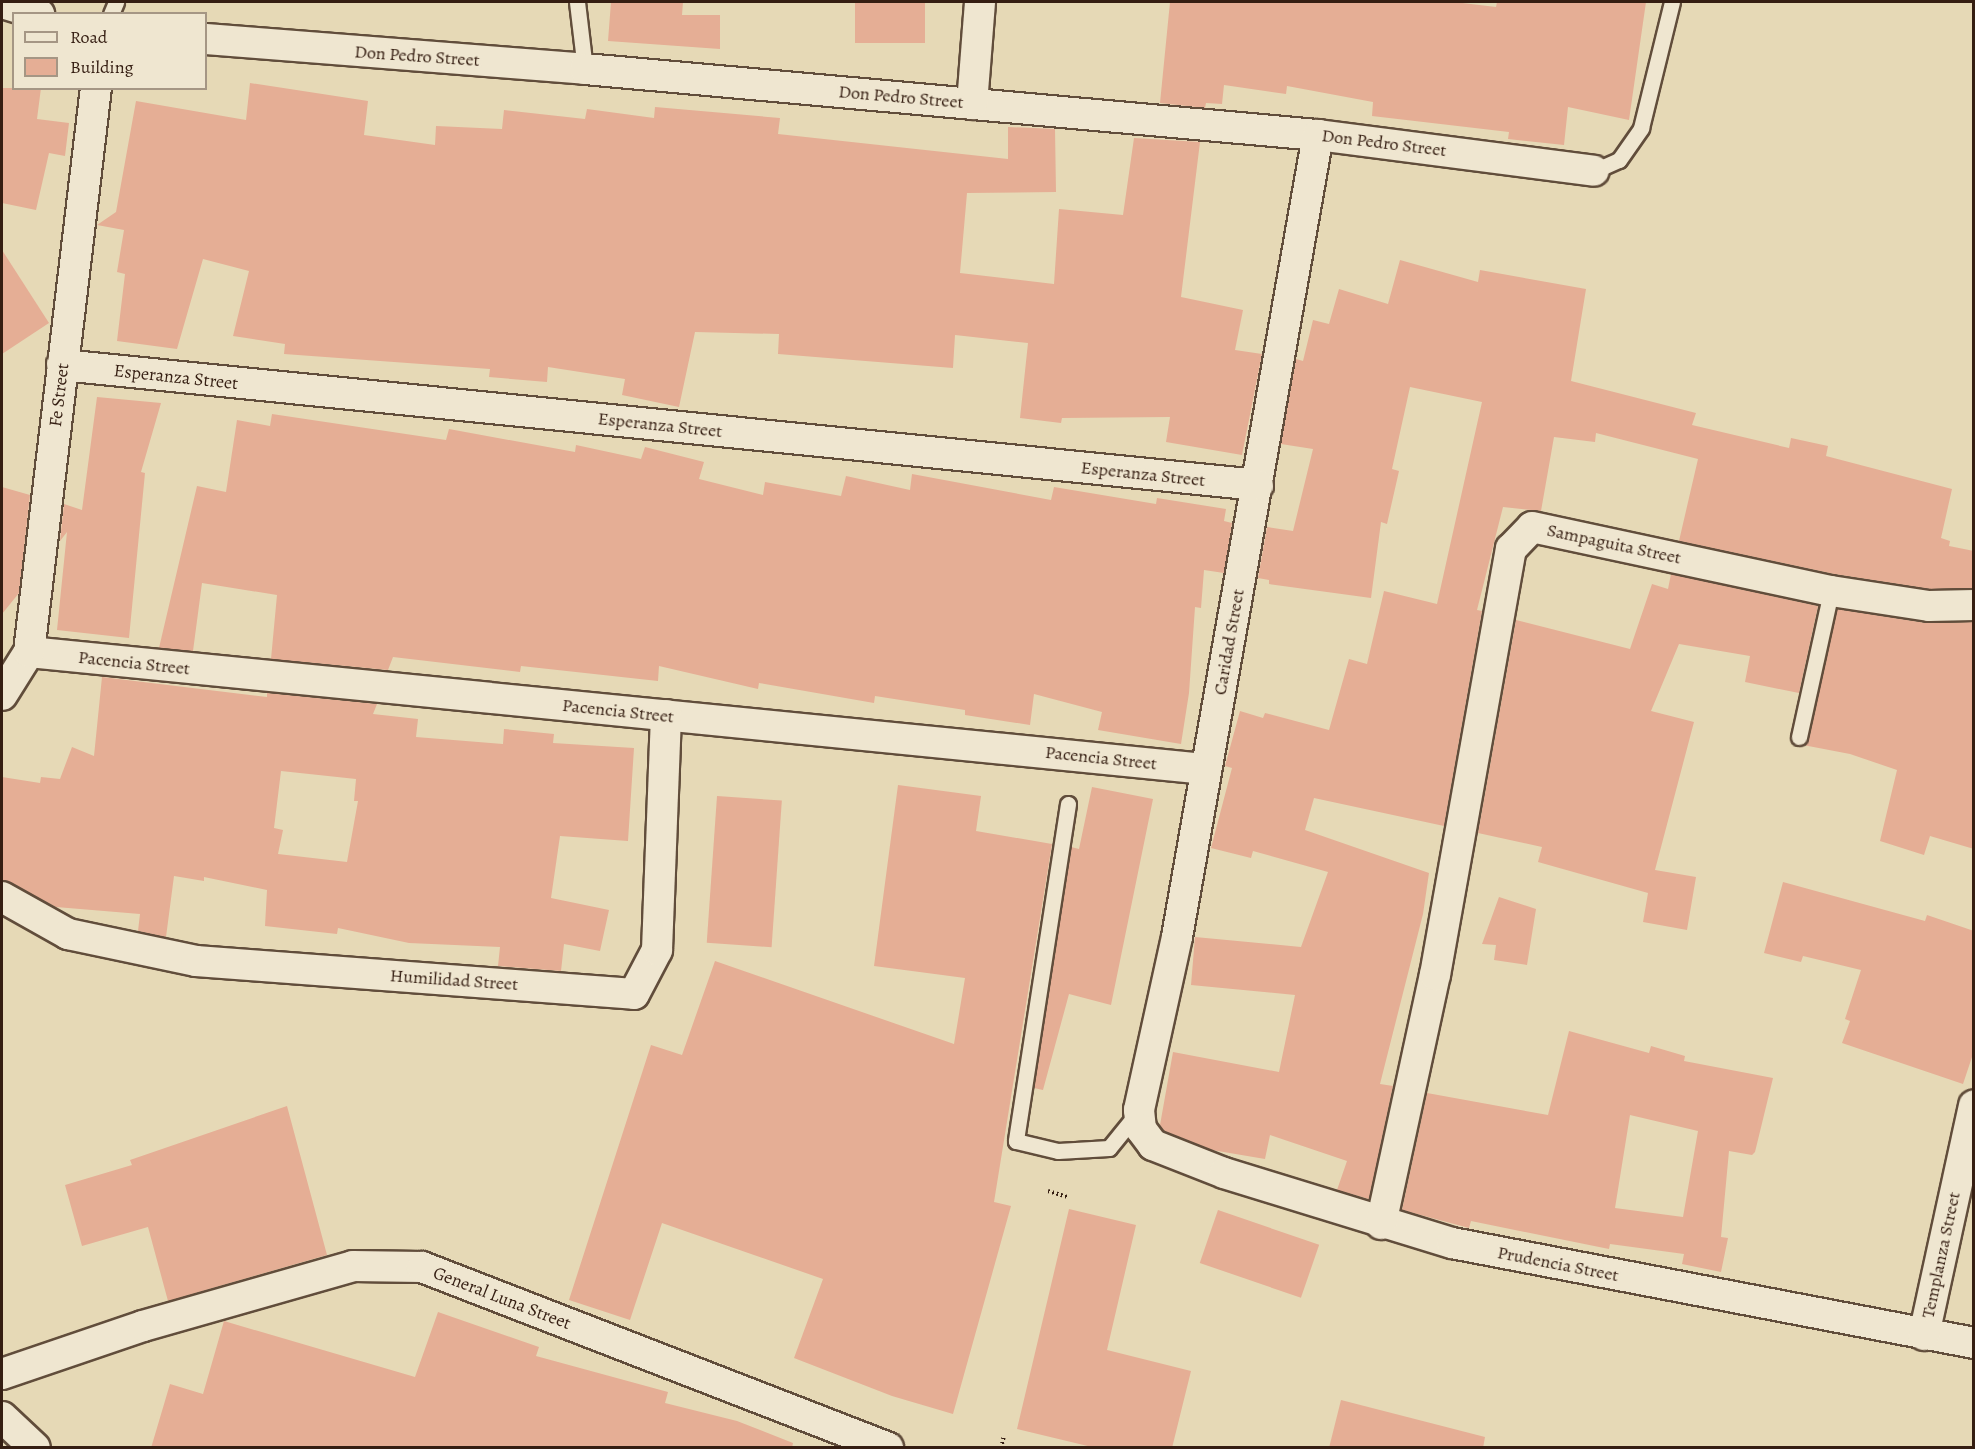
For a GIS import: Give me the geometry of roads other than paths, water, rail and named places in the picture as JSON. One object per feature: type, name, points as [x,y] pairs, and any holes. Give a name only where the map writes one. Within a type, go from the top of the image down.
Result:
[{"type":"street","points":[[972,104],[980,2]]},
{"type":"street","points":[[2,3],[32,12]]},
{"type":"street","name":"Don Pedro Street","points":[[207,39],[585,69],[1318,135],[1594,171]]},
{"type":"street","name":"Fe Street","points":[[2,695],[29,652],[96,90]]},
{"type":"street","name":"Caridad Street","points":[[1153,1145],[1141,1129],[1139,1110],[1178,937],[1318,135]]},
{"type":"street","name":"Esperanza Street","points":[[62,365],[1258,485]]},
{"type":"street","name":"Sampaguita Street","points":[[1381,1224],[1435,975],[1511,549],[1532,527],[1831,591],[1929,606],[1974,605]]},
{"type":"street","name":"Pacencia Street","points":[[29,652],[1206,769]]},
{"type":"street","name":"Humilidad Street","points":[[2,897],[68,934],[196,961],[634,994],[657,950],[666,715]]},
{"type":"street","name":"Templanza Street","points":[[1924,1335],[1974,1105]]},
{"type":"street","name":"Prudencia Street","points":[[1153,1145],[1224,1173],[1381,1224],[1452,1243],[1974,1343]]},
{"type":"street","name":"General Luna Street","points":[[2,1374],[143,1326],[353,1266],[422,1267],[888,1448]]},
{"type":"street","points":[[2,1417],[35,1448]]},
{"type":"lane","points":[[577,2],[585,69]]},
{"type":"lane","points":[[1594,171],[1619,160],[1641,128],[1672,2]]},
{"type":"lane","points":[[1799,737],[1831,591]]},
{"type":"lane","points":[[1068,804],[1016,1141],[1059,1151],[1109,1148],[1139,1110]]}]
